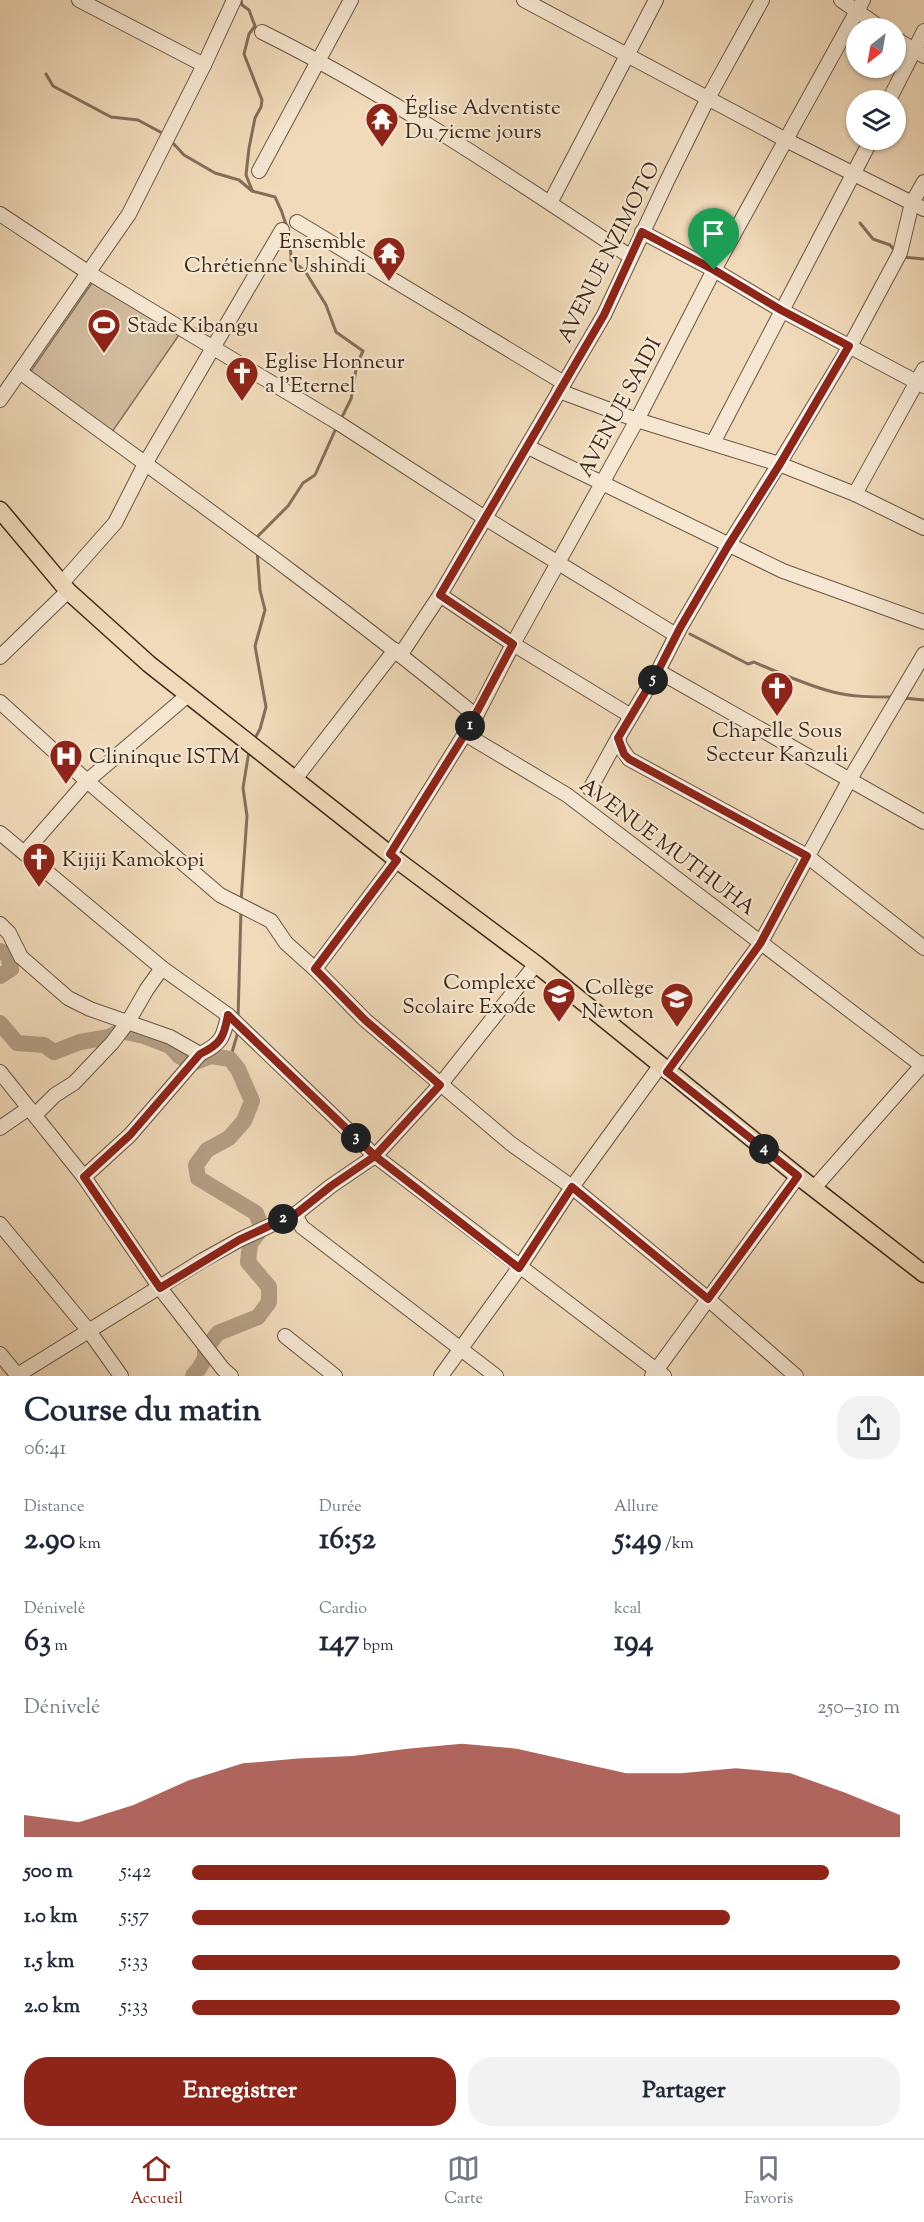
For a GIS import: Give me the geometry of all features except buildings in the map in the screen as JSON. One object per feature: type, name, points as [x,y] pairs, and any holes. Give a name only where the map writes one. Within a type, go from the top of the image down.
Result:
[{"type":"main road","points":[[0,510],[64,587],[188,695],[394,857],[536,964],[664,1069],[924,1274]]},
{"type":"street","points":[[79,0],[204,65]]},
{"type":"street","points":[[0,400],[129,214],[234,0]]},
{"type":"street","points":[[259,171],[351,0]]},
{"type":"street","points":[[524,0],[786,140],[918,206]]},
{"type":"street","points":[[550,203],[656,0]]},
{"type":"street","name":"AVENUE NZIMOTO","points":[[295,779],[398,652],[440,595],[604,315],[708,98],[762,0]]},
{"type":"street","points":[[841,0],[860,6],[871,18]]},
{"type":"street","name":"AVENUE SAIDI","points":[[315,969],[394,857],[476,716],[513,644],[637,420],[714,270],[860,6]]},
{"type":"street","points":[[895,90],[919,53],[924,31]]},
{"type":"street","points":[[262,32],[320,61],[481,159],[631,257]]},
{"type":"street","points":[[906,45],[919,53]]},
{"type":"street","points":[[713,443],[866,150]]},
{"type":"street","points":[[590,789],[728,546],[780,464],[849,346],[899,254],[918,206],[924,182]]},
{"type":"street","points":[[0,214],[89,273],[338,423],[485,518],[676,635]]},
{"type":"street","points":[[297,222],[562,387],[637,420],[780,464],[855,494],[924,527]]},
{"type":"street","points":[[0,657],[64,587],[115,523],[145,464],[282,230]]},
{"type":"street","points":[[642,232],[714,270],[781,310],[921,384]]},
{"type":"street","points":[[855,494],[921,384],[924,369]]},
{"type":"street","points":[[20,372],[258,546],[398,652],[476,716]]},
{"type":"street","points":[[528,447],[783,571],[924,622]]},
{"type":"street","points":[[440,595],[513,644],[631,716]]},
{"type":"street","points":[[441,1376],[519,1268],[572,1187],[760,944],[850,779],[924,654]]},
{"type":"street","points":[[658,671],[924,822]]},
{"type":"street","points":[[25,852],[87,781],[188,695]]},
{"type":"street","points":[[0,702],[87,781],[220,895],[272,921],[286,943],[365,1020],[510,1143],[572,1187],[708,1299],[796,1376]]},
{"type":"street","name":"AVENUE MUTHUHA","points":[[465,734],[567,795],[760,944],[923,1065]]},
{"type":"street","points":[[618,738],[624,754],[629,759],[807,856],[924,948]]},
{"type":"street","points":[[0,833],[162,968],[235,1021],[375,1156],[658,1374],[708,1299],[798,1176]]},
{"type":"street","points":[[0,924],[9,933],[21,957],[68,998],[90,1010],[170,1037],[195,1060]]},
{"type":"street","points":[[0,1354],[17,1376],[203,1260],[297,1213],[375,1156],[440,1085],[536,964]]},
{"type":"street","points":[[0,1128],[32,1112],[74,1083],[95,1062],[128,1022],[162,968]]},
{"type":"street","points":[[84,1177],[130,1135],[195,1060],[213,1048],[235,1021]]},
{"type":"street","points":[[814,1188],[923,1065]]},
{"type":"street","points":[[0,1072],[84,1177],[160,1288],[231,1376]]},
{"type":"street","points":[[297,1213],[302,1227],[496,1376]]},
{"type":"street","points":[[0,1224],[89,1331],[122,1376]]},
{"type":"street","points":[[285,1336],[335,1376]]},
{"type":"shaded area","name":"Stade Kibangu","points":[[92,283],[179,335],[110,435],[29,374]]},
{"type":"waterway","points":[[241,0],[242,5],[249,10],[255,26],[249,34],[244,54],[262,100],[255,118],[249,148],[246,175],[252,190]]},
{"type":"waterway","points":[[46,74],[53,86],[111,117],[138,120],[164,134]]},
{"type":"waterway","points":[[171,141],[184,155],[215,173],[239,180],[252,191],[275,197],[287,227],[291,260],[305,271],[326,305],[336,332],[363,351],[357,364],[351,399],[340,421]]},
{"type":"waterway","points":[[860,223],[873,239],[890,245],[895,251]]},
{"type":"waterway","points":[[902,257],[924,259]]},
{"type":"waterway","points":[[256,541],[256,538],[288,506],[303,483],[315,475],[337,426]]},
{"type":"waterway","points":[[254,740],[260,729],[266,707],[255,646],[265,610],[260,590],[257,550]]},
{"type":"waterway","points":[[690,634],[748,664],[754,662],[823,689],[855,696],[893,697]]},
{"type":"waterway","points":[[903,698],[924,700]]},
{"type":"waterway","points":[[241,902],[247,816],[243,788],[249,751]]},
{"type":"waterway","points":[[238,1019],[241,909]]},
{"type":"waterway","points":[[0,951],[8,955],[11,969],[0,976]]},
{"type":"waterway","points":[[0,1023],[17,1043],[44,1045],[54,1052],[80,1042],[109,1037],[120,1031],[144,1036],[170,1046],[179,1056],[193,1063],[211,1056],[230,1059],[238,1069],[252,1101],[244,1121],[229,1138],[207,1150],[196,1165],[198,1178],[256,1213],[262,1228],[250,1244],[248,1262],[269,1287],[269,1302],[258,1317],[218,1333],[205,1350],[205,1358],[193,1376]]},
{"type":"waterway","points":[[230,1059],[238,1032]]},
{"type":"place","name":"Église Adventiste Du 7ieme jours","points":[[382,148]]},
{"type":"place","name":"Ensemble Chrétienne Ushindi","points":[[389,282]]},
{"type":"place","name":"Stade Kibangu","points":[[104,354]]},
{"type":"place","name":"Eglise Honneur a l'Eternel","points":[[242,402]]},
{"type":"place","name":"Chapelle Sous Secteur Kanzuli","points":[[777,717]]},
{"type":"place","name":"Clininque ISTM","points":[[66,785]]},
{"type":"place","name":"Kijiji Kamokopi","points":[[39,888]]},
{"type":"place","name":"Complexe Scolaire Exode","points":[[559,1023]]},
{"type":"place","name":"Collège Newton","points":[[677,1028]]},
{"type":"route","points":[[714,270],[642,232],[604,315],[440,595],[513,644],[476,716],[390,854],[397,860],[315,969],[365,1020],[440,1085],[375,1156],[297,1213],[239,1240],[160,1288],[84,1177],[130,1135],[200,1054],[213,1048],[222,1039],[228,1015],[375,1156],[519,1268],[572,1187],[708,1299],[798,1176],[667,1072],[760,944],[807,856],[629,759],[624,754],[618,738],[728,546],[780,464],[849,346],[781,310],[714,270]]}]
